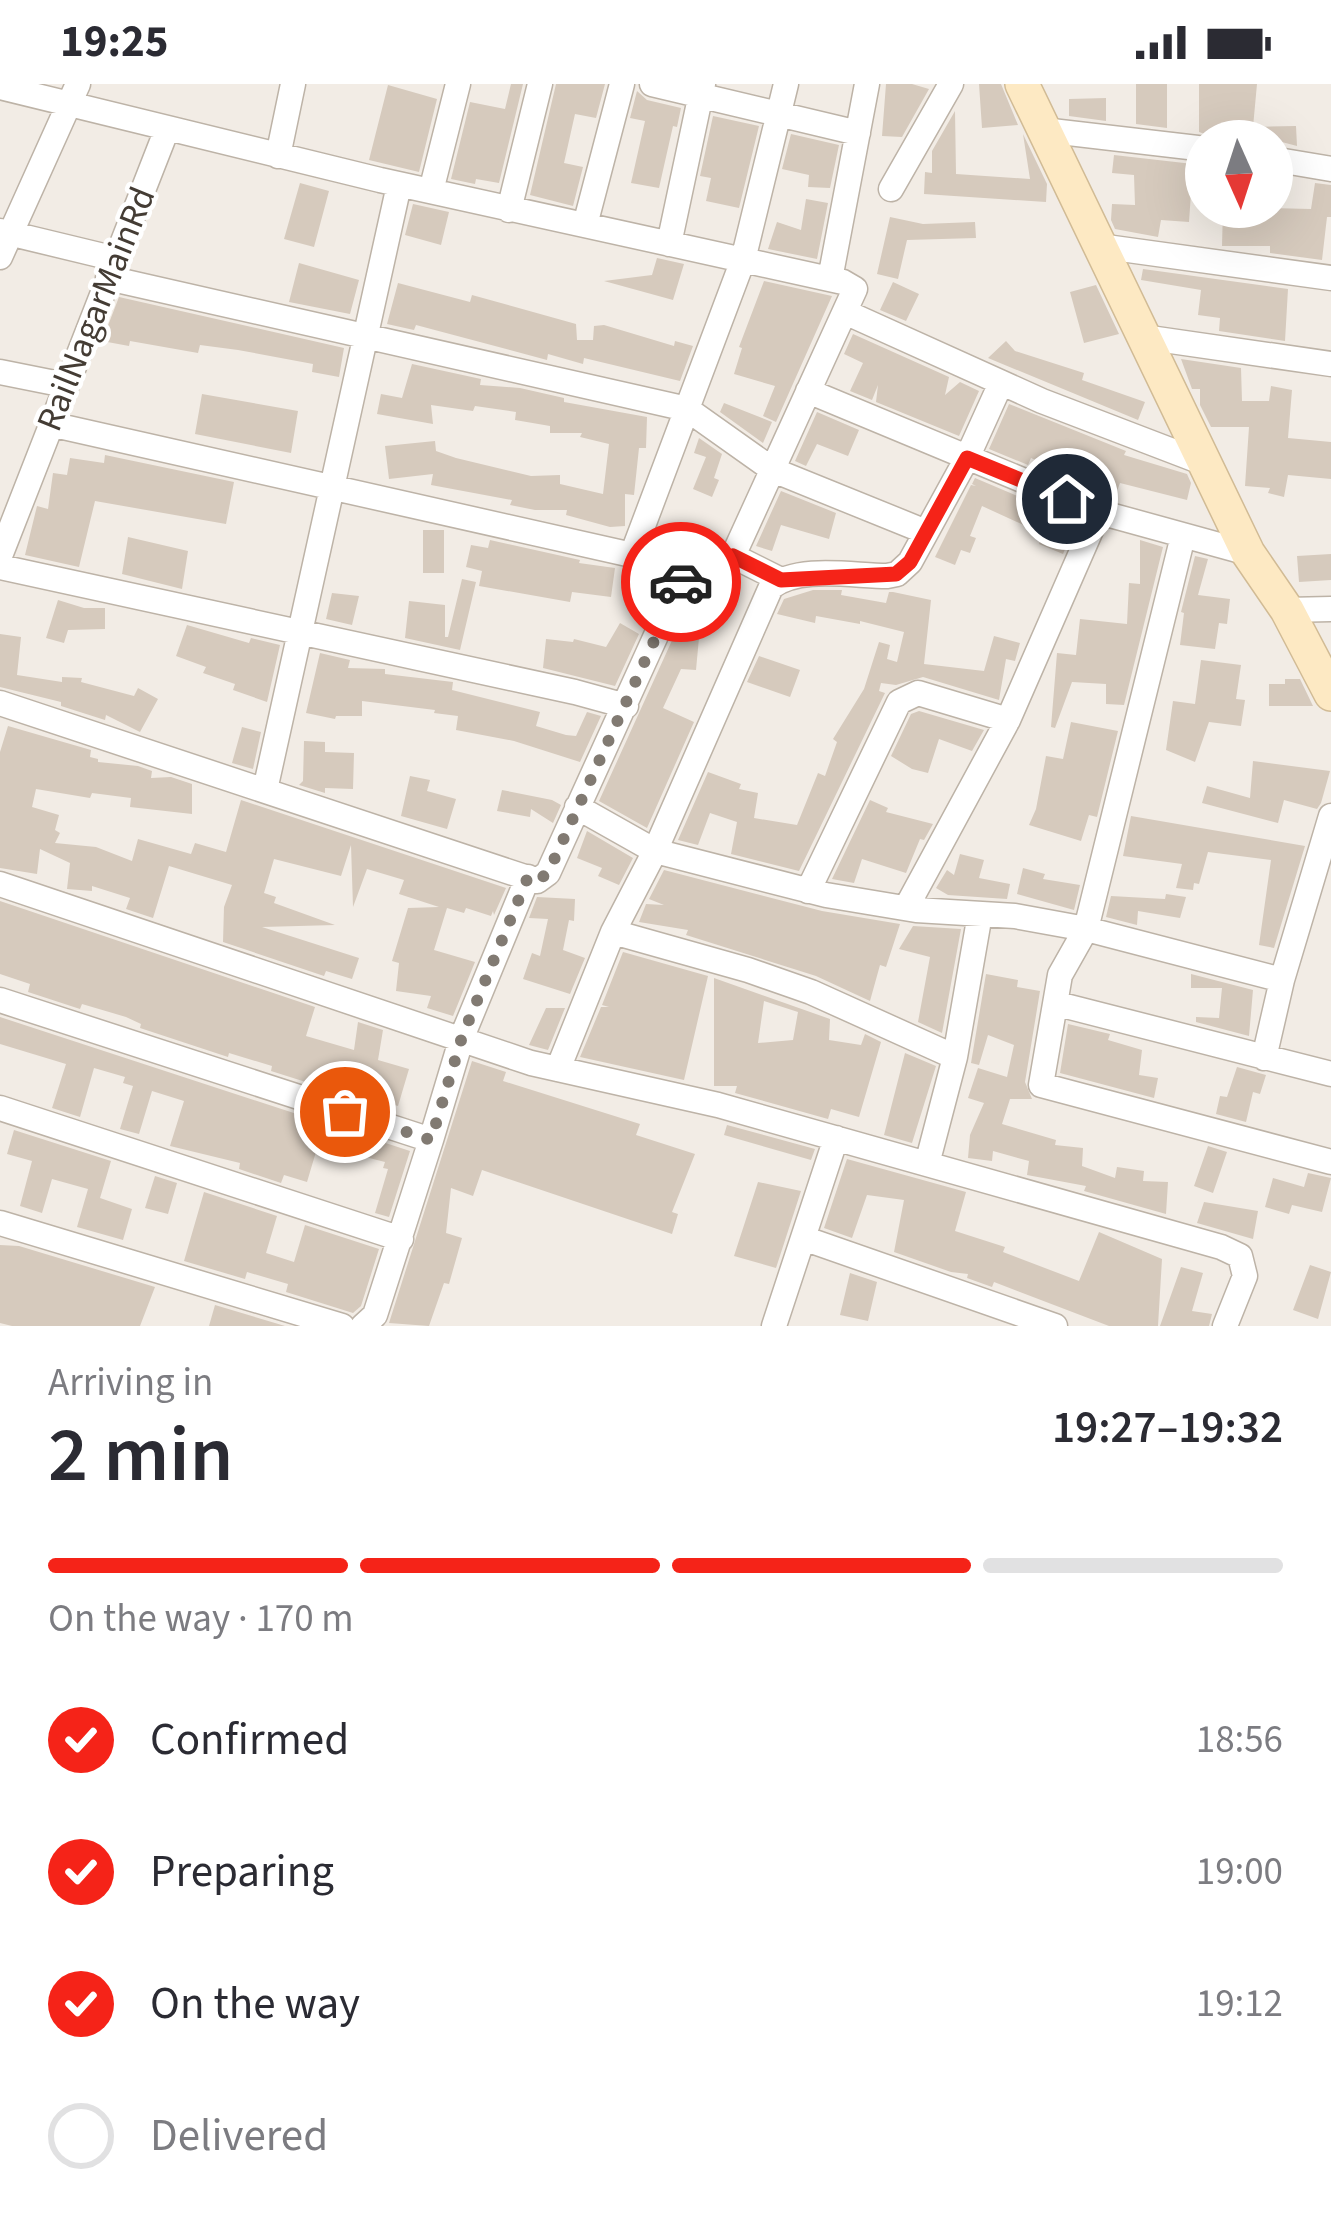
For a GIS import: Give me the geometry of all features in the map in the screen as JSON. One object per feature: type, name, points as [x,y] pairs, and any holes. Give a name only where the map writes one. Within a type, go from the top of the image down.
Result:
[{"type":"main road","points":[[1022,84],[1249,553],[1331,694]]},
{"type":"street","points":[[278,156],[293,84]]},
{"type":"street","points":[[431,191],[458,84]]},
{"type":"street","points":[[509,209],[540,84]]},
{"type":"street","points":[[585,226],[622,84]]},
{"type":"street","points":[[652,84],[702,90],[858,133]]},
{"type":"street","points":[[632,555],[743,260],[786,84]]},
{"type":"street","points":[[830,279],[867,84]]},
{"type":"street","points":[[891,189],[951,84]]},
{"type":"street","points":[[0,87],[73,94],[167,129],[830,279],[855,289],[733,556],[713,569],[632,555],[50,424]]},
{"type":"street","points":[[669,244],[702,90]]},
{"type":"street","points":[[73,94],[3,241],[366,336],[687,410],[773,470],[926,532]]},
{"type":"street","name":"RailNagarMainRd","points":[[0,556],[167,129]]},
{"type":"street","points":[[1043,130],[1185,147]]},
{"type":"street","points":[[1293,163],[1331,169]]},
{"type":"street","points":[[265,790],[400,184]]},
{"type":"street","points":[[1099,246],[1331,278]]},
{"type":"street","points":[[845,312],[1001,382],[1204,464]]},
{"type":"street","points":[[1143,337],[1331,364]]},
{"type":"street","points":[[0,372],[65,386]]},
{"type":"street","points":[[733,556],[781,580],[896,574],[910,562],[967,458],[1001,382]]},
{"type":"street","points":[[808,392],[1099,512],[1249,553]]},
{"type":"street","points":[[906,908],[1008,720],[1099,512]]},
{"type":"street","points":[[1183,536],[1086,929],[1060,975],[1041,1085],[1331,1162]]},
{"type":"street","points":[[0,703],[537,881],[548,873],[689,563]]},
{"type":"street","points":[[0,568],[626,706]]},
{"type":"street","points":[[558,1069],[613,932],[655,851],[771,587],[781,580]]},
{"type":"street","points":[[1286,610],[1331,609]]},
{"type":"street","points":[[808,891],[906,696],[919,693],[1008,720]]},
{"type":"street","points":[[577,807],[655,851],[808,891],[1086,929],[1282,980]]},
{"type":"street","points":[[1264,1058],[1282,980],[1329,830]]},
{"type":"street","points":[[0,1223],[360,1325],[375,1316],[462,1037],[528,877]]},
{"type":"street","points":[[0,884],[558,1069],[718,1105],[1221,1246],[1240,1256],[1245,1276],[1226,1326]]},
{"type":"street","points":[[927,1164],[955,1057],[980,914]]},
{"type":"street","points":[[613,932],[811,992],[955,1057]]},
{"type":"street","points":[[0,1000],[431,1140]]},
{"type":"street","points":[[1058,1004],[1331,1074]]},
{"type":"street","points":[[0,1108],[400,1239]]},
{"type":"street","points":[[774,1326],[836,1138]]},
{"type":"street","points":[[803,1238],[1055,1326]]},
{"type":"building","points":[[511,84],[523,84],[499,183],[451,179],[470,102],[505,109]]},
{"type":"building","points":[[556,84],[605,84],[596,118],[575,114],[564,163],[583,167],[573,206],[530,195]]},
{"type":"building","points":[[886,84],[929,89],[902,137],[882,136]]},
{"type":"building","points":[[979,84],[1001,84],[1018,125],[982,128]]},
{"type":"building","points":[[1136,84],[1167,84],[1167,128],[1136,124]]},
{"type":"building","points":[[1199,84],[1257,84],[1254,120],[1199,120]]},
{"type":"building","points":[[388,85],[437,99],[419,172],[369,160]]},
{"type":"building","points":[[637,91],[647,100],[681,108],[659,188],[631,183],[645,121],[630,118]]},
{"type":"building","points":[[1106,98],[1106,121],[1069,116],[1069,99]]},
{"type":"building","points":[[955,111],[956,174],[1030,179],[1023,134],[1047,184],[1046,202],[924,194],[925,172],[932,173],[932,151]]},
{"type":"building","points":[[713,116],[759,126],[739,208],[706,201],[711,178],[700,176]]},
{"type":"building","points":[[791,134],[839,145],[830,188],[808,187],[809,175],[782,169]]},
{"type":"building","points":[[1114,155],[1185,163],[1185,222],[1161,220],[1158,237],[1115,229],[1112,204],[1135,205],[1134,175],[1112,173]]},
{"type":"building","points":[[300,183],[329,191],[314,247],[284,239]]},
{"type":"building","points":[[1315,183],[1331,185],[1331,217],[1327,217],[1322,260],[1270,253],[1270,246],[1222,246],[1222,228],[1293,228],[1293,209],[1311,209]]},
{"type":"building","points":[[806,199],[828,203],[817,259],[768,249],[777,222],[801,230]]},
{"type":"building","points":[[413,204],[449,212],[441,245],[405,235]]},
{"type":"building","points":[[890,217],[923,224],[975,222],[976,238],[907,240],[898,279],[877,274]]},
{"type":"building","points":[[657,258],[684,264],[673,300],[604,281],[652,275]]},
{"type":"building","points":[[299,263],[359,280],[350,314],[289,302]]},
{"type":"building","points":[[1143,269],[1288,289],[1285,341],[1219,331],[1220,318],[1198,315],[1201,290],[1141,280]]},
{"type":"building","points":[[764,281],[832,296],[776,422],[763,416],[775,386],[734,374]]},
{"type":"building","points":[[893,282],[919,294],[906,321],[880,310]]},
{"type":"building","points":[[398,283],[470,302],[472,295],[576,324],[577,340],[593,340],[594,326],[604,325],[674,346],[675,341],[693,346],[680,381],[584,358],[583,364],[548,354],[547,360],[416,325],[414,330],[387,324]]},
{"type":"building","points":[[1096,285],[1119,334],[1084,343],[1070,292]]},
{"type":"building","points":[[119,297],[344,348],[339,377],[312,372],[313,364],[238,350],[200,345],[198,353],[102,341]]},
{"type":"building","points":[[853,334],[949,377],[945,395],[960,382],[979,391],[959,436],[876,402],[878,385],[872,400],[850,391],[863,363],[844,354]]},
{"type":"building","points":[[1006,341],[1015,351],[1084,373],[1082,380],[1145,402],[1138,420],[988,358]]},
{"type":"building","points":[[1181,359],[1241,368],[1242,401],[1269,401],[1271,386],[1292,390],[1288,438],[1331,442],[1331,479],[1288,475],[1284,497],[1268,493],[1270,488],[1245,486],[1249,427],[1211,427],[1200,405],[1200,389],[1192,389]]},
{"type":"building","points":[[412,364],[481,379],[480,385],[520,388],[564,398],[564,402],[647,417],[646,448],[639,448],[634,495],[625,494],[625,526],[610,527],[566,515],[567,510],[535,510],[510,505],[512,500],[431,485],[433,474],[389,479],[385,446],[435,441],[436,451],[456,458],[531,476],[560,475],[560,484],[603,494],[609,444],[580,437],[582,433],[550,433],[550,426],[515,420],[516,412],[475,406],[473,411],[431,405],[433,424],[377,414],[381,394],[402,398]]},
{"type":"building","points":[[202,394],[298,411],[291,453],[195,434]]},
{"type":"building","points":[[724,403],[772,422],[763,443],[720,412]]},
{"type":"building","points":[[1009,404],[1126,451],[1124,455],[1187,474],[1191,483],[1187,500],[1120,483],[1114,499],[1031,458],[1028,465],[989,449]]},
{"type":"building","points":[[817,412],[859,430],[848,456],[817,444],[806,466],[795,461]]},
{"type":"building","points":[[699,438],[722,454],[712,497],[693,489],[706,457],[694,453]]},
{"type":"building","points":[[105,455],[234,482],[226,524],[95,501],[79,567],[25,555],[37,506],[48,509],[53,473],[67,475],[70,458],[104,463]]},
{"type":"building","points":[[975,478],[1077,521],[1063,554],[1039,544],[1043,534],[982,506],[970,536],[976,538],[970,553],[961,550],[955,565],[935,557],[971,485],[976,486],[972,484]]},
{"type":"building","points":[[781,491],[836,513],[829,539],[781,525],[772,551],[756,546]]},
{"type":"building","points":[[423,530],[444,530],[444,573],[423,573]]},
{"type":"building","points":[[128,537],[188,551],[182,589],[122,574]]},
{"type":"building","points":[[490,540],[615,568],[611,597],[572,592],[570,602],[479,586],[482,571],[466,567],[471,545],[488,548]]},
{"type":"building","points":[[1140,540],[1163,547],[1124,705],[1106,704],[1106,684],[1072,682],[1055,728],[1051,727],[1057,653],[1076,655],[1080,619],[1127,624],[1129,583],[1140,584]]},
{"type":"building","points":[[1331,554],[1331,580],[1299,582],[1297,556]]},
{"type":"building","points":[[1195,556],[1208,559],[1198,595],[1230,599],[1227,624],[1219,623],[1215,649],[1180,645],[1181,612]]},
{"type":"building","points":[[462,579],[476,582],[460,650],[405,638],[409,601],[445,605],[448,637]]},
{"type":"building","points":[[813,590],[842,590],[841,595],[886,603],[889,592],[931,600],[924,664],[984,671],[994,636],[1020,643],[1015,661],[1006,659],[999,700],[923,677],[896,685],[881,683],[879,691],[885,693],[799,871],[731,854],[737,822],[710,813],[698,845],[678,840],[708,772],[741,784],[739,789],[758,793],[754,818],[797,825],[818,773],[825,776],[837,742],[833,739],[864,689],[879,642],[890,645],[887,659],[897,662],[904,632],[860,621],[816,616],[815,623],[777,614],[784,599]]},
{"type":"building","points":[[332,593],[359,596],[352,625],[326,619]]},
{"type":"building","points":[[58,600],[105,608],[105,629],[68,630],[64,643],[46,638]]},
{"type":"building","points":[[620,623],[639,634],[615,686],[543,668],[546,639],[574,639],[606,647]]},
{"type":"building","points":[[187,625],[249,643],[251,638],[280,645],[267,702],[233,690],[235,684],[203,673],[206,667],[176,656]]},
{"type":"building","points":[[679,625],[700,627],[696,670],[681,669],[663,708],[694,722],[647,828],[599,801]]},
{"type":"building","points":[[0,634],[21,637],[17,675],[62,682],[62,677],[82,678],[81,682],[134,696],[138,688],[158,699],[140,732],[106,715],[105,720],[61,706],[61,702],[0,687]]},
{"type":"building","points":[[320,653],[350,660],[348,668],[385,669],[385,674],[453,682],[452,690],[540,712],[536,726],[566,735],[576,736],[587,712],[601,716],[580,762],[514,741],[456,730],[458,716],[435,710],[362,701],[362,716],[335,719],[306,713]]},
{"type":"building","points":[[759,656],[800,670],[790,697],[747,682]]},
{"type":"building","points":[[1201,660],[1241,665],[1236,699],[1245,700],[1241,726],[1209,722],[1195,762],[1166,750],[1173,701],[1195,704]]},
{"type":"building","points":[[1285,679],[1300,679],[1313,706],[1269,706],[1269,684],[1285,684]]},
{"type":"building","points":[[919,711],[984,730],[972,751],[939,739],[928,773],[912,769],[891,756],[911,714]]},
{"type":"building","points":[[1071,722],[1118,731],[1097,817],[1089,815],[1081,841],[1029,825],[1046,756],[1063,759]]},
{"type":"building","points":[[8,726],[91,750],[90,757],[98,762],[138,766],[152,771],[151,778],[171,777],[192,784],[192,814],[130,807],[131,798],[92,793],[90,798],[36,789],[32,807],[59,815],[55,843],[96,847],[132,861],[138,839],[191,854],[195,843],[226,852],[241,800],[506,888],[494,915],[493,911],[491,916],[447,908],[434,950],[475,962],[453,1016],[427,1008],[431,996],[396,991],[399,963],[392,961],[408,908],[439,907],[399,894],[404,880],[367,869],[353,907],[351,845],[341,876],[274,859],[264,893],[276,897],[274,903],[335,925],[262,927],[359,958],[352,979],[326,971],[324,976],[223,942],[224,907],[232,885],[169,866],[153,918],[126,909],[130,898],[92,886],[92,891],[67,889],[70,863],[40,849],[37,874],[0,868],[0,752]]},
{"type":"building","points":[[242,727],[261,732],[253,769],[232,763]]},
{"type":"building","points":[[304,741],[325,742],[325,752],[354,753],[353,789],[325,788],[325,793],[299,785]]},
{"type":"building","points":[[1253,761],[1330,771],[1317,809],[1284,800],[1278,823],[1202,803],[1207,786],[1250,798]]},
{"type":"building","points":[[410,776],[430,780],[427,791],[456,799],[447,829],[401,816]]},
{"type":"building","points":[[502,790],[561,805],[553,823],[531,809],[530,817],[497,811]]},
{"type":"building","points":[[870,800],[888,808],[886,812],[933,824],[924,840],[920,839],[906,873],[862,859],[854,883],[832,879]]},
{"type":"building","points":[[1131,816],[1305,846],[1274,948],[1259,945],[1271,860],[1208,852],[1199,884],[1194,883],[1193,890],[1176,888],[1182,864],[1123,856]]},
{"type":"building","points":[[587,831],[633,858],[619,885],[598,876],[602,868],[577,858]]},
{"type":"building","points":[[960,854],[984,860],[979,878],[1010,884],[1007,899],[948,895],[936,888],[947,870],[954,875]]},
{"type":"building","points":[[1023,868],[1045,874],[1043,879],[1080,885],[1074,910],[1017,894]]},
{"type":"building","points":[[664,870],[822,911],[900,924],[886,967],[880,965],[870,1001],[816,976],[686,935],[688,930],[639,922],[646,904],[664,905],[649,899]]},
{"type":"building","points":[[1166,894],[1186,897],[1180,918],[1138,911],[1137,925],[1106,917],[1111,896],[1165,899]]},
{"type":"building","points":[[537,897],[575,899],[574,921],[569,920],[563,950],[585,958],[570,994],[523,979],[532,953],[540,956],[548,919],[529,918]]},
{"type":"building","points":[[0,901],[315,1007],[306,1036],[354,1050],[358,1022],[383,1030],[378,1060],[409,1069],[398,1106],[373,1099],[372,1103],[271,1071],[272,1066],[229,1053],[228,1057],[140,1028],[141,1024],[126,1017],[82,1004],[80,1009],[28,992],[30,984],[0,974]]},
{"type":"building","points":[[913,926],[961,929],[942,1033],[918,1022],[930,957],[899,949]]},
{"type":"building","points":[[623,952],[708,976],[684,1080],[580,1057],[601,1007],[609,1007],[602,1005]]},
{"type":"building","points":[[986,974],[1018,980],[1017,987],[1040,991],[1025,1082],[1032,1099],[1010,1099],[1002,1124],[1056,1140],[1055,1145],[1083,1148],[1082,1166],[1115,1178],[1117,1167],[1144,1171],[1143,1181],[1168,1182],[1166,1214],[1084,1191],[1086,1186],[1027,1175],[1029,1161],[993,1151],[992,1161],[968,1158],[970,1135],[984,1103],[968,1098],[978,1068],[1007,1077],[1014,1045],[988,1035],[979,1065],[971,1063]]},
{"type":"building","points":[[1191,974],[1253,990],[1249,1036],[1196,1022],[1196,1017],[1219,1018],[1222,988],[1191,988]]},
{"type":"building","points":[[714,978],[830,1019],[829,1040],[861,1045],[865,1034],[881,1042],[859,1117],[831,1109],[828,1119],[735,1093],[737,1086],[714,1086]],"holes":[[[764,1001],[798,1012],[793,1040],[758,1043]]]},
{"type":"building","points":[[546,1008],[565,1008],[548,1050],[529,1045]]},
{"type":"building","points":[[0,1017],[410,1151],[389,1217],[375,1213],[388,1169],[383,1168],[385,1162],[318,1145],[307,1182],[284,1175],[281,1183],[239,1169],[240,1163],[170,1146],[184,1101],[152,1091],[139,1134],[120,1129],[133,1086],[123,1083],[125,1077],[94,1068],[80,1117],[52,1108],[66,1064],[0,1044]]},
{"type":"building","points":[[1068,1024],[1110,1034],[1108,1040],[1142,1050],[1139,1075],[1158,1078],[1154,1098],[1060,1073]]},
{"type":"building","points":[[905,1053],[936,1066],[912,1143],[884,1135]]},
{"type":"building","points":[[472,1061],[506,1072],[503,1081],[640,1124],[636,1135],[695,1154],[672,1212],[678,1214],[672,1234],[482,1170],[473,1196],[451,1188],[446,1233],[462,1238],[449,1284],[444,1283],[429,1326],[389,1323]]},
{"type":"building","points":[[1237,1067],[1266,1075],[1260,1094],[1253,1092],[1246,1122],[1216,1114],[1220,1096],[1227,1097]]},
{"type":"building","points":[[727,1125],[815,1149],[811,1160],[724,1135]]},
{"type":"building","points":[[14,1130],[111,1161],[100,1198],[132,1209],[123,1240],[77,1227],[88,1189],[52,1179],[42,1213],[20,1206],[32,1161],[7,1154]]},
{"type":"building","points":[[1208,1146],[1227,1152],[1213,1193],[1194,1186]]},
{"type":"building","points":[[847,1159],[966,1192],[955,1231],[1005,1247],[1003,1252],[1079,1281],[1099,1232],[1162,1259],[1158,1326],[1109,1326],[994,1282],[992,1287],[967,1278],[968,1274],[894,1252],[904,1200],[867,1195],[852,1238],[824,1228]]},
{"type":"building","points":[[1308,1173],[1331,1178],[1322,1212],[1292,1205],[1289,1214],[1265,1207],[1273,1178],[1304,1187]]},
{"type":"building","points":[[155,1176],[177,1183],[168,1214],[145,1208]]},
{"type":"building","points":[[758,1182],[801,1191],[776,1268],[734,1256]]},
{"type":"building","points":[[204,1192],[277,1216],[266,1253],[294,1262],[305,1225],[379,1249],[361,1306],[353,1313],[286,1292],[288,1284],[247,1272],[245,1279],[184,1261]]},
{"type":"building","points":[[1204,1202],[1258,1211],[1253,1239],[1197,1223]]},
{"type":"building","points":[[0,1245],[19,1246],[155,1287],[140,1326],[0,1323]]},
{"type":"building","points":[[1310,1265],[1331,1272],[1318,1319],[1293,1310]]},
{"type":"building","points":[[1181,1267],[1203,1273],[1192,1311],[1212,1314],[1209,1326],[1160,1326]]},
{"type":"building","points":[[850,1273],[877,1282],[868,1321],[840,1315]]},
{"type":"building","points":[[215,1305],[285,1326],[209,1326]]},
{"type":"way so far","points":[[345,1112],[431,1140],[462,1037],[528,877],[537,881],[548,873],[681,582]]},
{"type":"route","points":[[681,582],[689,563],[713,569],[733,556],[781,580],[896,574],[910,562],[967,458],[1067,499]]}]
